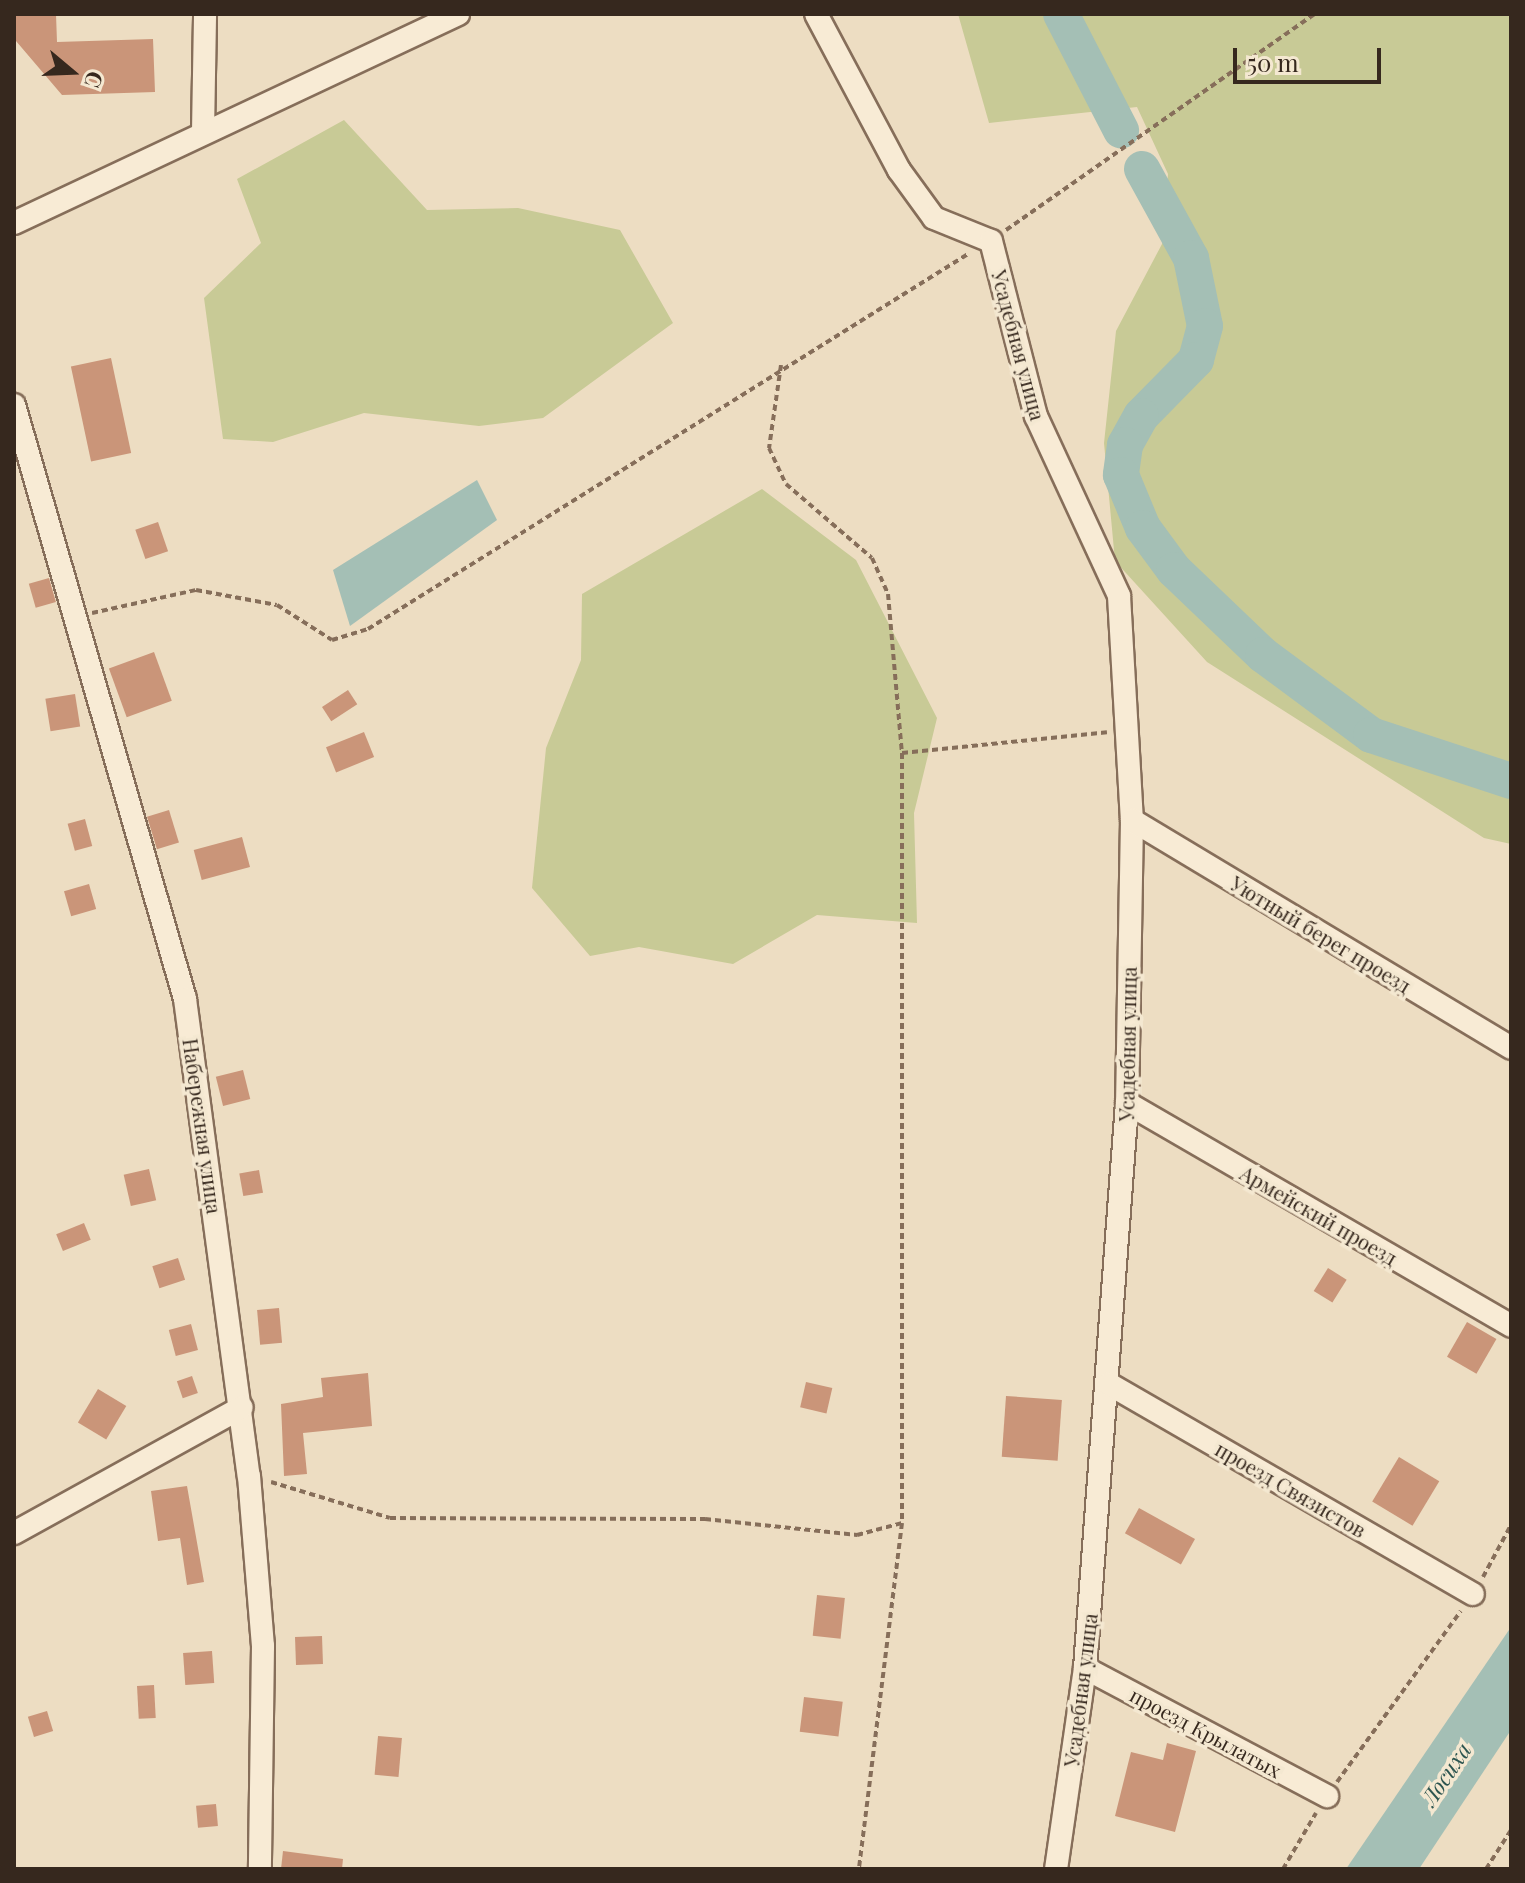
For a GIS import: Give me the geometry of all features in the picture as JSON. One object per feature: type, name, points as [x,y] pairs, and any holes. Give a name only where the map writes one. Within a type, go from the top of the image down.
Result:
[{"type":"street","points":[[203,132],[205,14]]},
{"type":"street","points":[[14,223],[458,14]]},
{"type":"street","points":[[816,14],[899,170],[934,218],[991,241]]},
{"type":"street","name":"Усадебная улица","points":[[991,241],[1036,416],[1119,596],[1132,820],[1127,1103],[1109,1384],[1085,1668],[1056,1869]]},
{"type":"street","name":"Набережная улица","points":[[14,405],[79,618],[185,999],[249,1476],[263,1646],[260,1869]]},
{"type":"street","name":"Уютный берег проезд","points":[[1132,820],[1511,1048]]},
{"type":"street","name":"Армейский проезд","points":[[1127,1103],[1511,1326]]},
{"type":"street","name":"проезд Связистов","points":[[1109,1384],[1473,1594]]},
{"type":"street","points":[[14,1533],[242,1407]]},
{"type":"street","name":"проезд Крылатых","points":[[1085,1668],[1327,1796]]},
{"type":"path","points":[[79,618],[196,590],[277,605],[332,640],[368,629],[781,365],[991,241],[1315,14]]},
{"type":"path","points":[[781,365],[769,448],[786,484],[872,558],[888,594],[902,753],[902,1523],[859,1869]]},
{"type":"path","points":[[902,753],[1126,731]]},
{"type":"path","points":[[249,1476],[390,1518],[705,1519],[857,1535],[902,1523]]},
{"type":"path","points":[[1283,1869],[1327,1796],[1473,1594],[1511,1525]]},
{"type":"path","points":[[1486,1869],[1511,1830]]},
{"type":"green space","points":[[958,14],[1511,14],[1511,844],[1484,838],[1207,662],[1115,561],[1104,443],[1116,331],[1162,244],[1168,174],[1137,107],[989,123]]},
{"type":"green space","points":[[344,120],[427,210],[518,208],[620,230],[673,323],[543,418],[479,426],[364,413],[273,442],[223,439],[204,298],[261,243],[237,179]]},
{"type":"green space","points":[[762,489],[856,560],[937,718],[914,813],[917,923],[817,915],[733,964],[639,947],[590,956],[532,888],[546,748],[581,660],[582,594]]},
{"type":"water","points":[[477,480],[497,520],[350,626],[333,570]]},
{"type":"water","name":"Лосиха","points":[[1511,1627],[1511,1730],[1419,1869],[1346,1869]]},
{"type":"building","points":[[15,14],[56,14],[57,42],[153,39],[155,92],[62,95],[16,41]]},
{"type":"building","points":[[111,358],[131,453],[91,461],[71,367]]},
{"type":"building","points":[[158,522],[168,551],[145,559],[135,530]]},
{"type":"building","points":[[49,578],[56,602],[36,608],[29,584]]},
{"type":"building","points":[[154,652],[172,701],[127,717],[109,668]]},
{"type":"building","points":[[348,690],[357,704],[331,721],[322,707]]},
{"type":"building","points":[[75,694],[80,727],[51,731],[45,699]]},
{"type":"building","points":[[364,732],[374,757],[336,772],[326,747]]},
{"type":"building","points":[[169,810],[179,843],[157,849],[147,817]]},
{"type":"building","points":[[85,819],[92,846],[75,851],[68,824]]},
{"type":"building","points":[[242,837],[250,867],[202,880],[194,850]]},
{"type":"building","points":[[89,884],[96,909],[71,916],[64,891]]},
{"type":"building","points":[[243,1070],[250,1099],[223,1106],[216,1077]]},
{"type":"building","points":[[149,1169],[156,1200],[131,1206],[124,1175]]},
{"type":"building","points":[[259,1170],[263,1193],[243,1196],[239,1173]]},
{"type":"building","points":[[84,1223],[91,1240],[63,1251],[56,1234]]},
{"type":"building","points":[[178,1258],[185,1280],[159,1288],[152,1266]]},
{"type":"building","points":[[1328,1268],[1347,1280],[1332,1303],[1314,1291]]},
{"type":"building","points":[[279,1308],[282,1343],[260,1345],[257,1310]]},
{"type":"building","points":[[1467,1322],[1496,1339],[1476,1374],[1447,1357]]},
{"type":"building","points":[[191,1324],[198,1350],[176,1356],[169,1330]]},
{"type":"building","points":[[368,1373],[372,1426],[303,1433],[307,1474],[284,1476],[281,1404],[323,1397],[321,1378]]},
{"type":"building","points":[[192,1376],[198,1393],[183,1398],[177,1381]]},
{"type":"building","points":[[806,1382],[832,1388],[826,1413],[800,1407]]},
{"type":"building","points":[[98,1389],[126,1406],[106,1439],[78,1422]]},
{"type":"building","points":[[1006,1396],[1062,1400],[1058,1461],[1002,1457]]},
{"type":"building","points":[[1399,1457],[1439,1481],[1413,1526],[1372,1502]]},
{"type":"building","points":[[187,1486],[204,1582],[187,1585],[180,1538],[158,1541],[151,1491]]},
{"type":"building","points":[[1139,1508],[1195,1539],[1181,1564],[1125,1533]]},
{"type":"building","points":[[817,1595],[845,1598],[841,1639],[813,1636]]},
{"type":"building","points":[[322,1636],[323,1664],[296,1665],[295,1637]]},
{"type":"building","points":[[212,1651],[214,1683],[185,1685],[183,1653]]},
{"type":"building","points":[[154,1685],[156,1718],[139,1719],[137,1686]]},
{"type":"building","points":[[804,1697],[843,1702],[838,1736],[800,1732]]},
{"type":"building","points":[[47,1711],[53,1731],[34,1737],[28,1717]]},
{"type":"building","points":[[378,1736],[402,1738],[399,1777],[375,1775]]},
{"type":"building","points":[[1167,1743],[1196,1751],[1175,1832],[1115,1816],[1131,1752],[1163,1760]]},
{"type":"building","points":[[216,1804],[218,1826],[198,1828],[196,1806]]},
{"type":"building","points":[[283,1851],[343,1859],[342,1869],[281,1869]]},
{"type":"waterway","points":[[1061,14],[1121,130]]},
{"type":"waterway","points":[[1142,169],[1191,258],[1205,326],[1196,360],[1141,416],[1125,445],[1121,475],[1143,528],[1174,570],[1263,655],[1371,735],[1511,781]]}]
